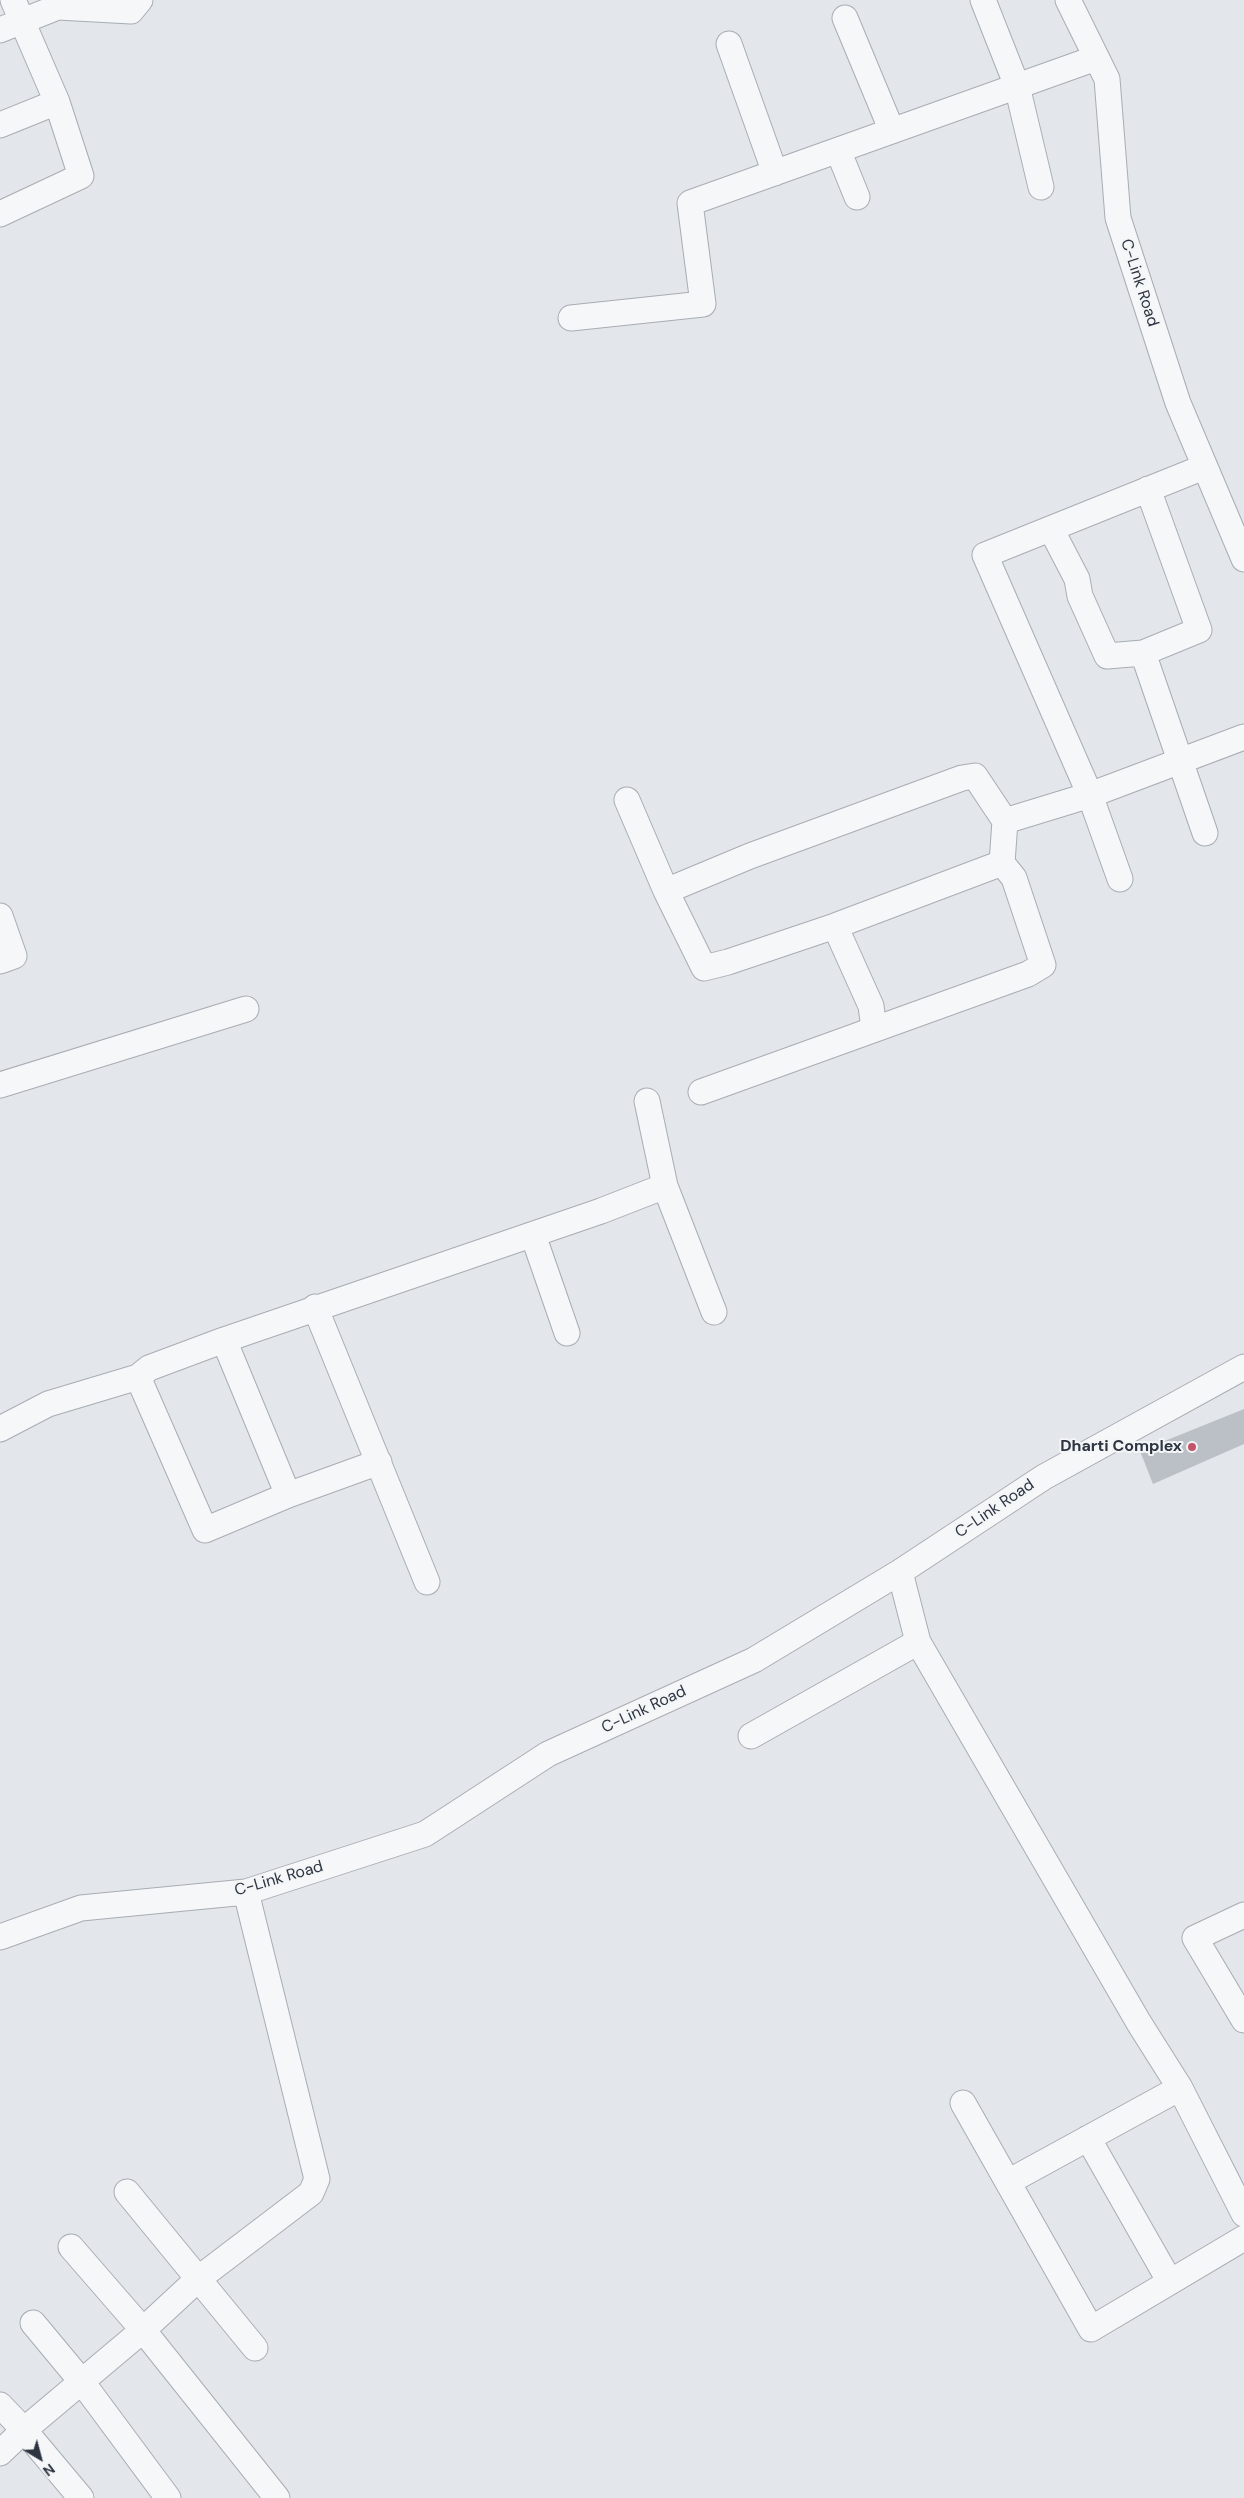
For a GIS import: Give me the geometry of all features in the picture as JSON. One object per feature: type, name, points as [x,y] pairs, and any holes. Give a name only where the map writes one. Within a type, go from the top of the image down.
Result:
[{"type":"street","points":[[0,214],[81,176],[57,102],[11,17],[58,7],[131,10],[140,0]]},
{"type":"street","points":[[983,0],[1017,86],[1041,187]]},
{"type":"street","name":"C-Link Road","points":[[1068,0],[1107,79],[1118,218],[1178,403],[1244,559]]},
{"type":"street","points":[[845,18],[892,131]]},
{"type":"street","points":[[730,44],[775,173]]},
{"type":"street","points":[[571,318],[703,304],[690,203],[1096,58]]},
{"type":"street","points":[[0,126],[57,102]]},
{"type":"street","points":[[838,150],[857,197]]},
{"type":"street","points":[[1120,879],[1090,795],[985,555],[1204,467]]},
{"type":"street","points":[[1051,529],[1077,579],[1080,596],[1108,656],[1143,653],[1199,630],[1148,489]]},
{"type":"street","points":[[1143,653],[1182,760],[1205,833]]},
{"type":"street","points":[[1005,821],[1090,795],[1244,737]]},
{"type":"street","points":[[666,891],[750,856],[962,778],[975,776],[1005,821],[1002,863],[1014,878],[1043,965],[1028,974],[701,1092]]},
{"type":"street","points":[[627,800],[666,891],[704,968],[728,962],[835,926],[1002,863]]},
{"type":"street","points":[[0,916],[14,956],[0,960]]},
{"type":"street","points":[[835,926],[871,1006],[874,1029]]},
{"type":"street","points":[[0,1085],[246,1009]]},
{"type":"street","points":[[647,1101],[665,1186],[714,1312]]},
{"type":"street","points":[[0,1429],[48,1404],[138,1376],[150,1368],[315,1307],[533,1235],[665,1186]]},
{"type":"street","points":[[533,1235],[567,1333]]},
{"type":"street","points":[[315,1307],[380,1462],[427,1582]]},
{"type":"street","points":[[224,1340],[288,1495]]},
{"type":"street","name":"C-Link Road","points":[[0,1937],[81,1908],[246,1892],[425,1834],[548,1754],[754,1660],[900,1572],[1044,1477],[1244,1367]]},
{"type":"street","points":[[138,1376],[205,1530],[288,1495],[380,1462]]},
{"type":"street","points":[[900,1572],[918,1642],[1139,2023],[1180,2088],[1244,2214]]},
{"type":"street","points":[[750,1736],[918,1642]]},
{"type":"street","points":[[0,2453],[24,2430],[143,2330],[198,2279],[311,2193],[317,2179],[246,1892]]},
{"type":"street","points":[[1244,1915],[1195,1938],[1244,2020]]},
{"type":"street","points":[[1008,2182],[1180,2088]]},
{"type":"street","points":[[964,2103],[1091,2329],[1244,2238]]},
{"type":"street","points":[[1088,2138],[1170,2282]]},
{"type":"street","points":[[127,2192],[255,2348]]},
{"type":"street","points":[[71,2247],[143,2330],[277,2498]]},
{"type":"street","points":[[33,2323],[82,2382],[168,2498]]},
{"type":"street","points":[[0,2405],[82,2498]]},
{"type":"building","name":"Dharti Complex","points":[[1244,1409],[1244,1444],[1153,1484],[1140,1451]]},
{"type":"place","name":"Dharti Complex","points":[[1192,1447]]}]
